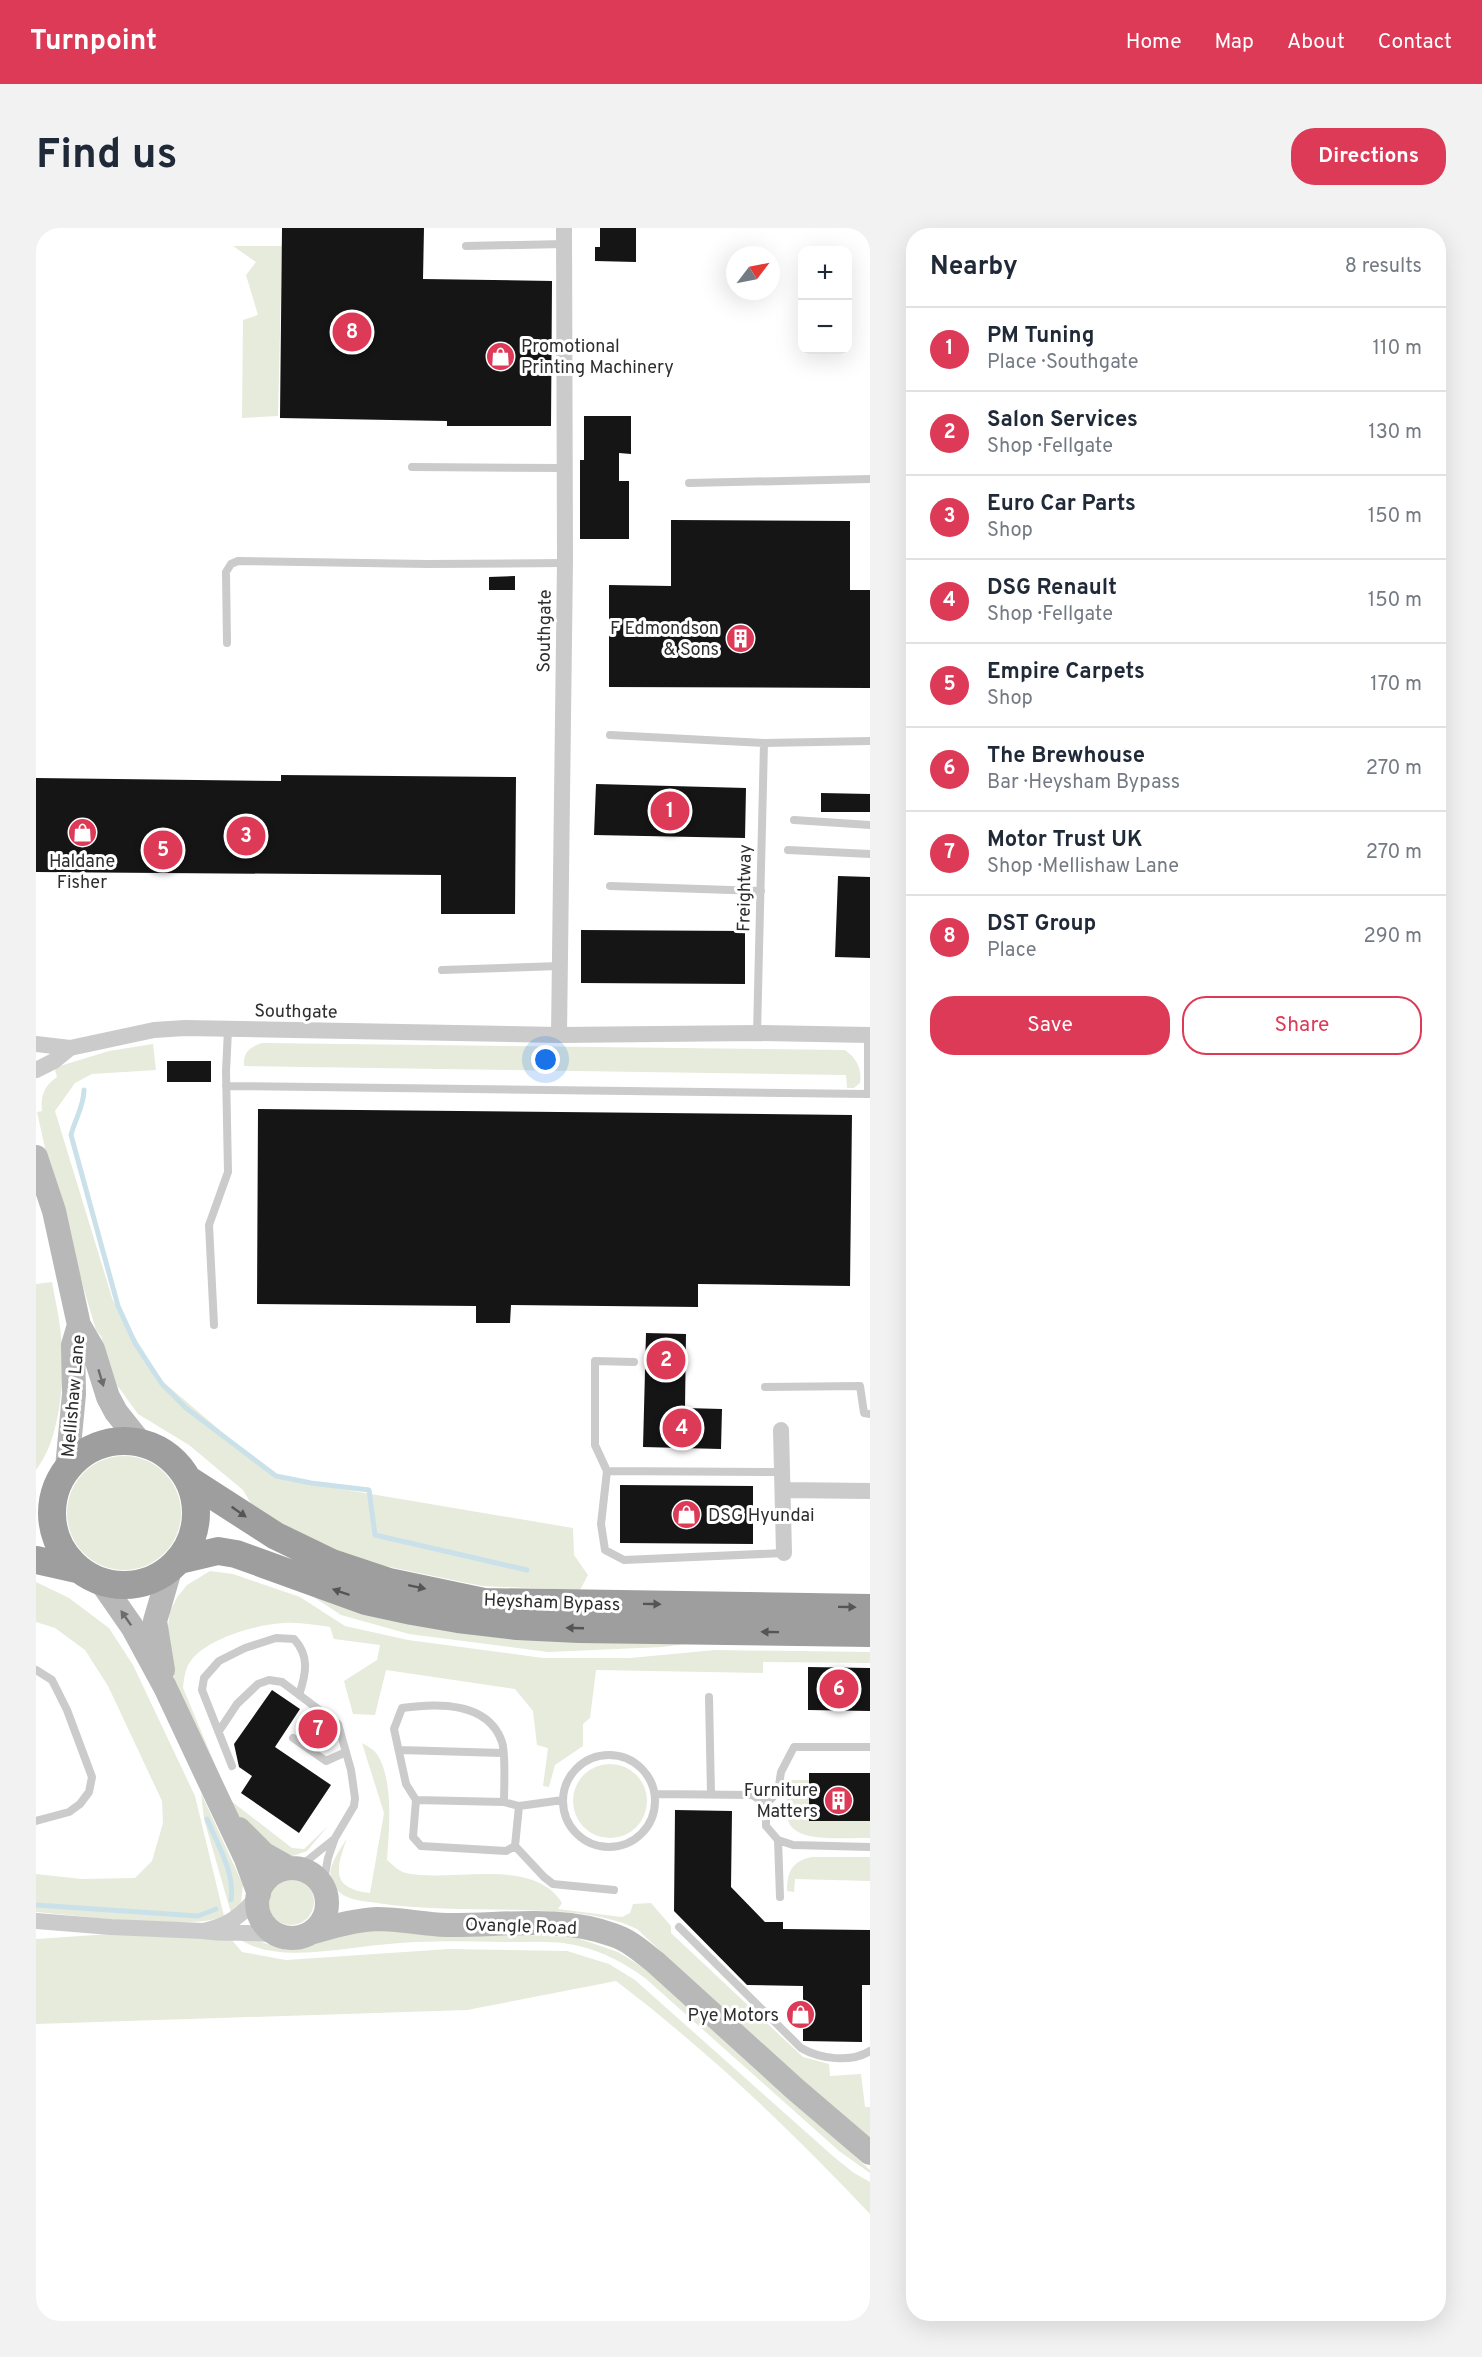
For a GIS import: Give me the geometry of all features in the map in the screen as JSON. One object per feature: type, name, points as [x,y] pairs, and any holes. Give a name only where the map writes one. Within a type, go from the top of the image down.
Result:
[{"type":"highway","points":[[36,1560],[118,1586],[137,1585],[154,1580],[175,1565],[191,1542],[197,1521],[196,1500],[189,1480],[177,1463],[160,1450],[140,1442],[120,1440],[100,1444],[82,1454],[52,1488],[51,1513],[55,1534],[63,1553],[89,1575]]},
{"type":"highway","name":"Heysham Bypass","points":[[189,1480],[276,1536],[332,1563],[389,1582],[484,1602],[870,1608]]},
{"type":"highway","name":"Heysham Bypass","points":[[175,1565],[218,1551],[236,1554],[366,1600],[412,1611],[517,1626],[870,1633]]},
{"type":"main road","name":"Mellishaw Lane","points":[[36,1157],[54,1211],[79,1325],[93,1349],[108,1397],[116,1412],[140,1442]]},
{"type":"main road","name":"Mellishaw Lane","points":[[52,1488],[74,1394],[74,1345],[79,1325]]},
{"type":"main road","points":[[165,1687],[155,1621],[175,1565]]},
{"type":"main road","points":[[89,1575],[133,1628],[165,1687],[219,1803],[246,1859],[259,1895],[260,1915],[265,1924],[280,1936],[296,1938],[310,1933],[318,1927],[327,1909],[324,1888],[310,1873],[290,1868],[264,1854],[219,1803]]},
{"type":"main road","points":[[259,1895],[263,1884],[270,1876],[290,1868]]},
{"type":"main road","name":"Ovangle Road","points":[[324,1888],[339,1903],[379,1919]]},
{"type":"main road","name":"Ovangle Road","points":[[310,1933],[349,1923],[379,1919],[446,1924],[552,1924],[594,1929],[615,1935],[655,1962],[795,2090],[870,2153]]},
{"type":"street","name":"Southgate","points":[[559,1035],[564,563],[564,236]]},
{"type":"street","name":"Southgate","points":[[36,1044],[70,1048],[154,1030],[185,1028],[559,1035],[757,1033],[869,1035]]},
{"type":"street","name":"Southgate","points":[[36,1070],[54,1061],[70,1048]]},
{"type":"street","points":[[781,1430],[784,1553]]},
{"type":"street","points":[[783,1490],[870,1491]]},
{"type":"street","points":[[203,1931],[230,1923],[259,1895]]},
{"type":"street","points":[[36,1921],[225,1933],[256,1931],[280,1936]]},
{"type":"lane","points":[[466,246],[564,236]]},
{"type":"lane","points":[[412,467],[564,468]]},
{"type":"lane","points":[[690,483],[870,479]]},
{"type":"lane","points":[[226,643],[226,572],[231,564],[238,561],[427,564],[564,563]]},
{"type":"lane","points":[[610,735],[764,743],[870,741]]},
{"type":"lane","name":"Freightway","points":[[757,1033],[764,743]]},
{"type":"lane","points":[[794,820],[870,825]]},
{"type":"lane","points":[[788,850],[870,854]]},
{"type":"lane","points":[[610,886],[761,891]]},
{"type":"lane","points":[[441,970],[560,966]]},
{"type":"lane","points":[[214,1325],[209,1226],[228,1172],[226,1086],[228,1030]]},
{"type":"lane","points":[[226,1086],[869,1094],[869,1035]]},
{"type":"lane","points":[[634,1362],[595,1361],[595,1445],[607,1471],[601,1524],[605,1550],[624,1560],[784,1553]]},
{"type":"lane","points":[[765,1387],[860,1386],[864,1413],[870,1414]]},
{"type":"lane","points":[[607,1471],[783,1472]]},
{"type":"lane","points":[[232,1766],[202,1690],[204,1678],[219,1661],[246,1648],[276,1638],[294,1639],[302,1647],[306,1660],[305,1677],[299,1695]]},
{"type":"lane","points":[[36,1670],[52,1680],[68,1710],[92,1777],[89,1792],[74,1808],[55,1818],[36,1821]]},
{"type":"lane","points":[[219,1731],[237,1704],[258,1684],[269,1680],[282,1682],[338,1724],[355,1791],[354,1806],[335,1838],[328,1858],[324,1888]]},
{"type":"lane","points":[[709,1698],[711,1794]]},
{"type":"lane","points":[[504,1802],[502,1743],[492,1723],[476,1712],[431,1704],[402,1708],[394,1729],[406,1784],[416,1800],[413,1837],[421,1846],[506,1851],[515,1846]]},
{"type":"lane","points":[[293,1738],[326,1761],[346,1752]]},
{"type":"lane","points":[[870,1747],[795,1747],[781,1772],[778,1792],[766,1804],[766,1826],[778,1840],[793,1845],[870,1847]]},
{"type":"lane","points":[[399,1750],[503,1753]]},
{"type":"lane","points":[[614,1755],[628,1759],[641,1767],[650,1780],[655,1794],[655,1809],[650,1824],[640,1836],[627,1844],[612,1847],[597,1846],[583,1839],[572,1829],[565,1815],[563,1800],[566,1785],[573,1772],[584,1761],[598,1756],[614,1755]]},
{"type":"lane","points":[[655,1794],[752,1795],[766,1804]]},
{"type":"lane","points":[[416,1800],[504,1802],[519,1806],[563,1800]]},
{"type":"lane","points":[[519,1806],[515,1846],[538,1872],[553,1884],[614,1890]]},
{"type":"lane","points":[[290,1868],[308,1860],[335,1838]]},
{"type":"lane","points":[[778,1840],[780,1897]]},
{"type":"lane","points":[[679,1927],[801,2048],[818,2056],[835,2058],[856,2056],[870,2051]]},
{"type":"shaded area","points":[[233,246],[282,246],[278,416],[242,418],[243,320],[258,315],[246,275],[256,262]]},
{"type":"shaded area","points":[[262,1043],[845,1050],[858,1064],[860,1083],[854,1088],[847,1088],[846,1075],[244,1066],[248,1051]]},
{"type":"shaded area","points":[[153,1044],[156,1070],[92,1074],[75,1083],[55,1111],[113,1301],[161,1380],[276,1478],[573,1528],[574,1555],[588,1575],[580,1590],[482,1586],[346,1558],[323,1549],[253,1507],[243,1490],[189,1445],[138,1414],[117,1385],[101,1336],[96,1330],[54,1189],[37,1112],[42,1111],[44,1091],[57,1077],[55,1070],[60,1066],[109,1051]]},
{"type":"shaded area","points":[[52,1282],[59,1316],[62,1353],[61,1388],[51,1441],[36,1470],[36,1284]]},
{"type":"shaded area","points":[[124,1456],[146,1460],[164,1473],[177,1491],[181,1513],[177,1535],[164,1553],[146,1566],[124,1570],[102,1566],[84,1553],[71,1535],[67,1513],[71,1491],[84,1473],[102,1460]]},
{"type":"shaded area","points":[[210,1571],[233,1574],[300,1597],[345,1626],[408,1640],[543,1658],[630,1658],[715,1650],[870,1652],[870,1663],[763,1662],[763,1673],[596,1670],[590,1718],[583,1724],[583,1746],[555,1765],[549,1787],[543,1786],[548,1748],[537,1745],[533,1711],[515,1689],[386,1670],[375,1715],[353,1714],[344,1681],[377,1660],[380,1645],[334,1639],[330,1627],[301,1623],[260,1626],[232,1634],[207,1646],[197,1654],[187,1668],[183,1688],[230,1800],[292,1848],[304,1849],[328,1826],[307,1851],[293,1856],[286,1855],[250,1832],[233,1808],[175,1685],[167,1634],[170,1611],[187,1585]]},
{"type":"shaded area","points":[[36,1582],[69,1598],[109,1628],[133,1665],[195,1796],[224,1916],[209,1920],[162,1922],[36,1912],[36,1874],[82,1879],[135,1878],[152,1861],[163,1823],[162,1801],[108,1686],[85,1650],[55,1628],[36,1622]]},
{"type":"shaded area","points":[[300,1588],[699,1642],[663,1647],[548,1652],[409,1634],[341,1615]]},
{"type":"shaded area","points":[[362,1743],[377,1754],[386,1777],[389,1805],[387,1860],[396,1868],[406,1873],[425,1875],[491,1874],[512,1875],[532,1880],[549,1889],[562,1903],[558,1909],[622,1917],[630,1913],[633,1904],[651,1903],[671,1926],[671,1933],[803,2057],[829,2064],[830,2076],[861,2074],[865,2107],[870,2107],[870,2138],[760,2044],[637,1929],[609,1919],[564,1912],[412,1907],[352,1899],[338,1891],[331,1878],[332,1864],[347,1838],[340,1859],[339,1875],[348,1887],[370,1893],[384,1813]]},
{"type":"shaded area","points":[[603,1764],[617,1764],[631,1770],[641,1780],[647,1794],[645,1815],[631,1832],[617,1838],[603,1838],[589,1832],[579,1822],[573,1808],[573,1794],[579,1780],[589,1770]]},
{"type":"shaded area","points":[[788,1780],[809,1780],[809,1820],[870,1821],[870,1838],[814,1837],[795,1830],[789,1823],[787,1813]]},
{"type":"shaded area","points":[[201,1793],[243,1885],[241,1902],[231,1913],[204,1819]]},
{"type":"shaded area","points":[[812,1857],[870,1857],[870,1881],[795,1879],[794,1892],[787,1891],[792,1868],[800,1861]]},
{"type":"shaded area","points":[[291,1879],[307,1886],[314,1902],[307,1918],[291,1925],[275,1918],[268,1902],[275,1886]]},
{"type":"shaded area","points":[[360,1928],[574,1937],[618,1952],[647,1970],[697,2012],[870,2170],[870,2173],[839,2151],[645,1978],[597,1951],[552,1942],[458,1941],[410,1942],[325,1951],[288,1952],[270,1951],[239,1939],[256,1940],[285,1950],[294,1950],[333,1935]]},
{"type":"shaded area","points":[[110,1934],[231,1939],[242,1952],[286,1960],[449,1949],[567,1951],[609,1964],[635,1980],[834,2157],[870,2182],[870,2214],[748,2092],[616,1981],[467,2010],[36,2024],[36,1939]]},
{"type":"building","points":[[282,228],[424,228],[423,279],[552,281],[551,426],[447,426],[447,421],[280,418]]},
{"type":"building","points":[[600,228],[636,228],[636,262],[595,261],[595,247],[600,247]]},
{"type":"building","points":[[584,416],[631,416],[631,454],[619,453],[619,481],[629,481],[629,539],[580,539],[580,460],[584,460]]},
{"type":"building","name":"F Edmondson & Sons","points":[[671,520],[850,521],[850,590],[870,590],[870,688],[609,687],[609,585],[671,586]]},
{"type":"building","points":[[515,576],[515,590],[489,590],[489,577]]},
{"type":"building","points":[[281,775],[516,777],[515,914],[441,914],[441,875],[36,872],[36,778],[281,781]]},
{"type":"building","points":[[596,784],[746,788],[745,838],[594,835]]},
{"type":"building","points":[[821,793],[870,794],[870,812],[821,812]]},
{"type":"building","points":[[838,876],[870,877],[870,958],[835,957]]},
{"type":"building","points":[[581,930],[745,931],[745,984],[581,983]]},
{"type":"building","points":[[167,1061],[211,1061],[211,1082],[167,1082]]},
{"type":"building","points":[[258,1109],[852,1115],[850,1286],[698,1284],[698,1307],[511,1305],[510,1323],[476,1323],[476,1306],[257,1304]]},
{"type":"building","points":[[646,1333],[686,1334],[685,1408],[722,1409],[721,1449],[643,1447]]},
{"type":"building","name":"DSG Hyundai","points":[[620,1485],[753,1486],[753,1544],[620,1543]]},
{"type":"building","points":[[808,1667],[870,1668],[870,1711],[808,1710]]},
{"type":"building","points":[[272,1690],[300,1709],[275,1747],[331,1785],[299,1833],[241,1793],[252,1776],[239,1767],[234,1744]]},
{"type":"building","name":"Furniture Matters","points":[[809,1773],[870,1773],[870,1821],[809,1821]]},
{"type":"building","points":[[675,1810],[732,1811],[731,1887],[765,1922],[783,1922],[783,1929],[870,1930],[870,1985],[862,1985],[862,2042],[803,2041],[803,1986],[747,1985],[674,1911]]},
{"type":"waterway","points":[[84,1090],[81,1107],[71,1135],[118,1306],[135,1343],[162,1384],[186,1408],[276,1476],[369,1490],[375,1535],[527,1570]]},
{"type":"waterway","points":[[207,1819],[228,1869],[232,1890],[231,1900]]},
{"type":"waterway","points":[[36,1905],[198,1916],[216,1909]]},
{"type":"place","name":"DST Group","points":[[352,332]]},
{"type":"place","name":"Promotional Printing Machinery","points":[[500,356]]},
{"type":"place","name":"F Edmondson & Sons","points":[[740,638]]},
{"type":"place","name":"PM Tuning","points":[[670,811]]},
{"type":"place","name":"Haldane Fisher","points":[[82,832]]},
{"type":"place","name":"Euro Car Parts","points":[[246,836]]},
{"type":"place","name":"Empire Carpets","points":[[163,850]]},
{"type":"place","name":"Salon Services","points":[[666,1360]]},
{"type":"place","name":"DSG Renault","points":[[682,1428]]},
{"type":"place","name":"DSG Hyundai","points":[[687,1515]]},
{"type":"place","name":"The Brewhouse","points":[[839,1689]]},
{"type":"place","name":"Motor Trust UK","points":[[318,1729]]},
{"type":"place","name":"Furniture Matters","points":[[839,1800]]},
{"type":"place","name":"Pye Motors","points":[[800,2015]]}]
